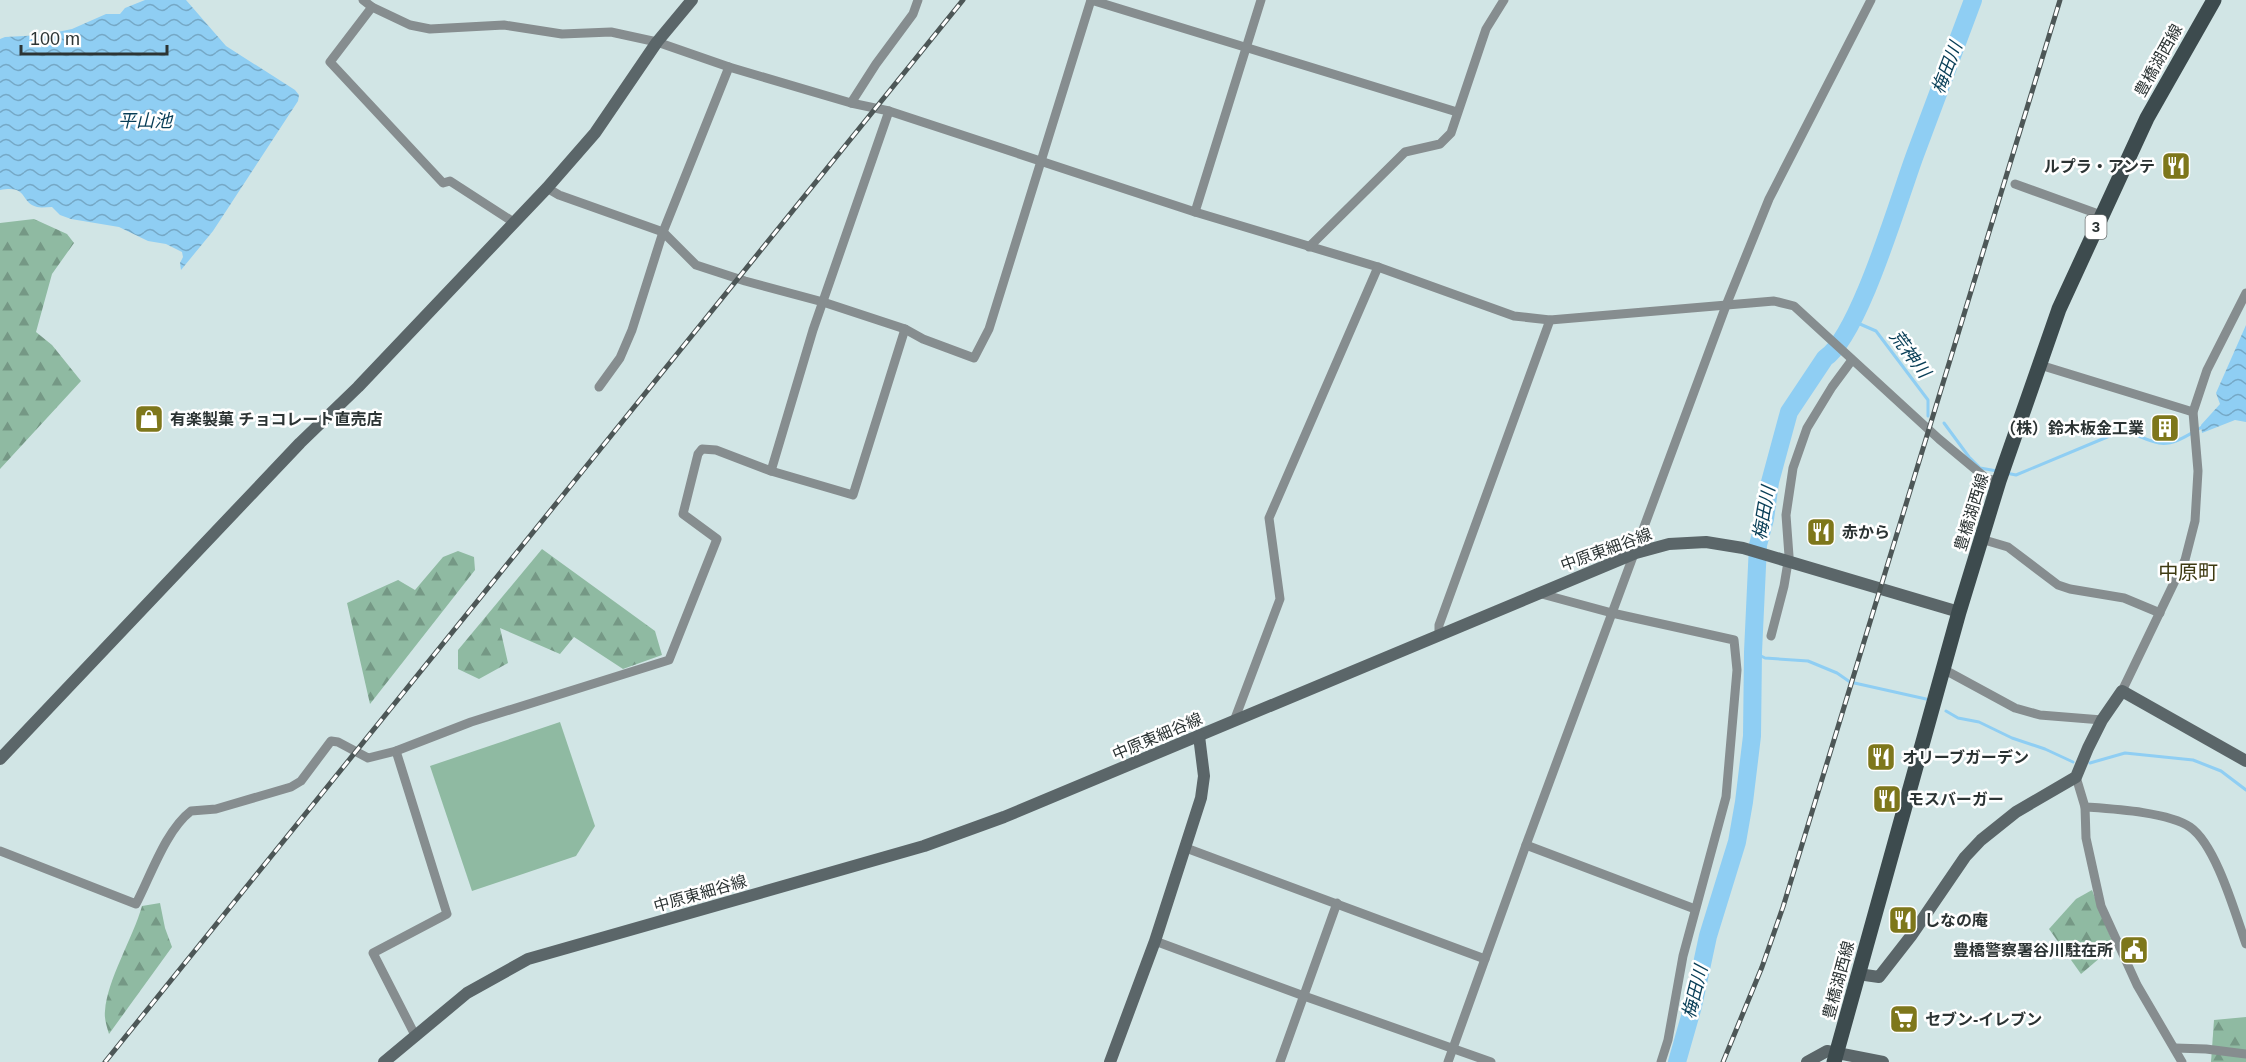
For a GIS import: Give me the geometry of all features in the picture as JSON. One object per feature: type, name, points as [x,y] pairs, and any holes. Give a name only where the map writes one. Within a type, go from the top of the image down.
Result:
[{"type":"main road","name":"豊橋湖西線","points":[[1836,1057],[1945,670],[1959,612],[2001,474],[2059,309],[2147,118],[2214,0]]},
{"type":"street","points":[[363,0],[372,7],[410,25],[430,29],[504,25],[562,34],[611,32],[657,42],[729,67],[851,103],[889,111],[1195,212],[1378,267],[1506,313],[1550,320],[1728,303],[1774,301],[1794,306],[1987,479],[2001,474]]},
{"type":"street","points":[[0,759],[300,443],[358,387],[547,188],[596,133],[657,42],[692,0]]},
{"type":"street","points":[[851,103],[913,14],[918,0]]},
{"type":"street","points":[[547,188],[559,195],[663,232],[696,265],[823,302],[905,329],[923,339],[974,358],[989,329],[1091,0],[1457,112]]},
{"type":"street","points":[[1195,212],[1261,0]]},
{"type":"street","points":[[1309,247],[1405,152],[1440,144],[1451,133],[1486,29],[1504,0]]},
{"type":"street","points":[[1448,1062],[1612,613],[1769,199],[1871,0]]},
{"type":"street","points":[[372,7],[330,62],[443,183],[450,181],[515,223]]},
{"type":"street","points":[[599,387],[620,358],[632,330],[663,232],[729,67]]},
{"type":"street","points":[[771,471],[813,330],[889,111]]},
{"type":"street","points":[[2015,184],[2101,215]]},
{"type":"street","points":[[1234,721],[1280,599],[1269,518],[1378,267]]},
{"type":"street","points":[[1858,974],[1879,977],[1911,936],[1965,857],[1981,840],[2016,812],[2076,777],[2102,720],[2122,691],[2185,560],[2194,521],[2198,471],[2193,412],[2207,370],[2246,292]]},
{"type":"street","points":[[1439,633],[1439,625],[1550,320]]},
{"type":"street","points":[[0,851],[136,904],[174,828],[190,811],[216,809],[291,787],[301,781],[331,741],[338,742],[368,758],[396,751],[471,722],[669,660],[717,539],[683,514],[698,454],[702,448],[716,450],[771,471],[853,495],[905,329]]},
{"type":"street","points":[[1771,636],[1784,586],[1786,515],[1793,468],[1807,428],[1851,358]]},
{"type":"street","points":[[2040,365],[2193,412]]},
{"type":"street","points":[[1981,539],[2008,547],[2058,585],[2124,598],[2160,613]]},
{"type":"street","name":"中原東細谷線","points":[[384,1062],[467,993],[528,959],[924,846],[1004,817],[1439,633],[1636,553],[1669,544],[1706,542],[1743,548],[1959,612]]},
{"type":"street","points":[[1538,592],[1612,613],[1734,640],[1737,670],[1726,797],[1683,956],[1668,1040],[1661,1062]]},
{"type":"street","points":[[1945,670],[2015,708],[2040,715],[2102,720]]},
{"type":"street","points":[[2122,691],[2246,761]]},
{"type":"street","points":[[1110,1062],[1155,940],[1201,798],[1204,776],[1199,736]]},
{"type":"street","points":[[396,751],[447,914],[373,952],[416,1036]]},
{"type":"street","points":[[2076,777],[2085,807],[2086,838],[2101,906],[2138,985],[2182,1062]]},
{"type":"street","points":[[2085,807],[2175,819],[2191,828],[2207,845],[2246,944]]},
{"type":"street","points":[[1526,845],[1695,909]]},
{"type":"street","points":[[1186,848],[1485,959]]},
{"type":"street","points":[[1280,1062],[1337,903]]},
{"type":"street","points":[[1155,940],[1491,1062]]},
{"type":"street","points":[[2175,1048],[2246,1054]]},
{"type":"street","points":[[1807,1062],[1827,1051],[1836,1057],[1883,1062]]},
{"type":"green space","points":[[34,219],[67,234],[74,243],[52,274],[36,332],[52,345],[81,381],[0,469],[0,223]]},
{"type":"green space","points":[[542,549],[655,631],[662,655],[623,669],[574,637],[560,654],[500,628],[508,663],[479,679],[458,669],[458,650]]},
{"type":"green space","points":[[458,551],[474,557],[475,570],[370,704],[347,603],[398,580],[415,590],[443,557]]},
{"type":"green space","points":[[560,722],[595,826],[576,856],[472,891],[430,766]]},
{"type":"green space","points":[[2092,890],[2114,946],[2081,974],[2049,929],[2076,899]]},
{"type":"green space","points":[[160,903],[172,947],[109,1034],[105,1011],[115,973],[142,906]]},
{"type":"green space","points":[[2246,1017],[2246,1062],[2211,1062],[2214,1020]]},
{"type":"water","name":"平山池","points":[[145,0],[186,0],[226,46],[295,90],[299,95],[298,101],[213,231],[181,270],[182,252],[166,244],[148,241],[119,227],[71,219],[60,215],[52,207],[31,205],[20,192],[9,189],[0,190],[0,39],[43,35],[72,29],[106,14],[120,14],[125,8]]},
{"type":"water","points":[[2246,325],[2246,422],[2235,420],[2202,433],[2201,425],[2220,404],[2216,393]]},
{"type":"waterway","name":"梅田川","points":[[1677,1062],[1693,1006],[1708,936],[1737,842],[1744,802],[1752,736],[1758,545],[1765,519],[1770,482],[1789,412],[1825,358],[1838,345],[1864,295],[1973,0]]},
{"type":"waterway","name":"荒神川","points":[[1853,321],[1876,331],[1928,400],[1928,416]]},
{"type":"waterway","name":"荒神川","points":[[1944,423],[1980,468],[1997,471]]},
{"type":"waterway","name":"荒神川","points":[[2006,473],[2016,475],[2120,433],[2132,434],[2159,443],[2171,443],[2204,426]]},
{"type":"waterway","points":[[1753,652],[1765,658],[1808,661],[1837,673],[1850,682],[1926,699]]},
{"type":"waterway","points":[[1946,711],[1958,718],[1979,722],[2012,738],[2045,749],[2073,762]]},
{"type":"waterway","points":[[2090,763],[2125,753],[2193,760],[2221,771],[2246,790]]},
{"type":"railway","points":[[105,1062],[963,0]]},
{"type":"railway","points":[[1723,1062],[1762,967],[1783,907],[2060,0]]},
{"type":"place","name":"ルプラ・アンテ","points":[[2176,166]]},
{"type":"place","name":"有楽製菓 チョコレート直売店","points":[[149,419]]},
{"type":"place","name":"（株）鈴木板金工業","points":[[2165,428]]},
{"type":"place","name":"赤から","points":[[1821,532]]},
{"type":"place","name":"オリーブガーデン","points":[[1881,757]]},
{"type":"place","name":"モスバーガー","points":[[1887,799]]},
{"type":"place","name":"しなの庵","points":[[1903,920]]},
{"type":"place","name":"豊橋警察署谷川駐在所","points":[[2134,950]]},
{"type":"place","name":"セブン-イレブン","points":[[1904,1019]]},
{"type":"district","name":"中原町","points":[[2188,572]]}]
